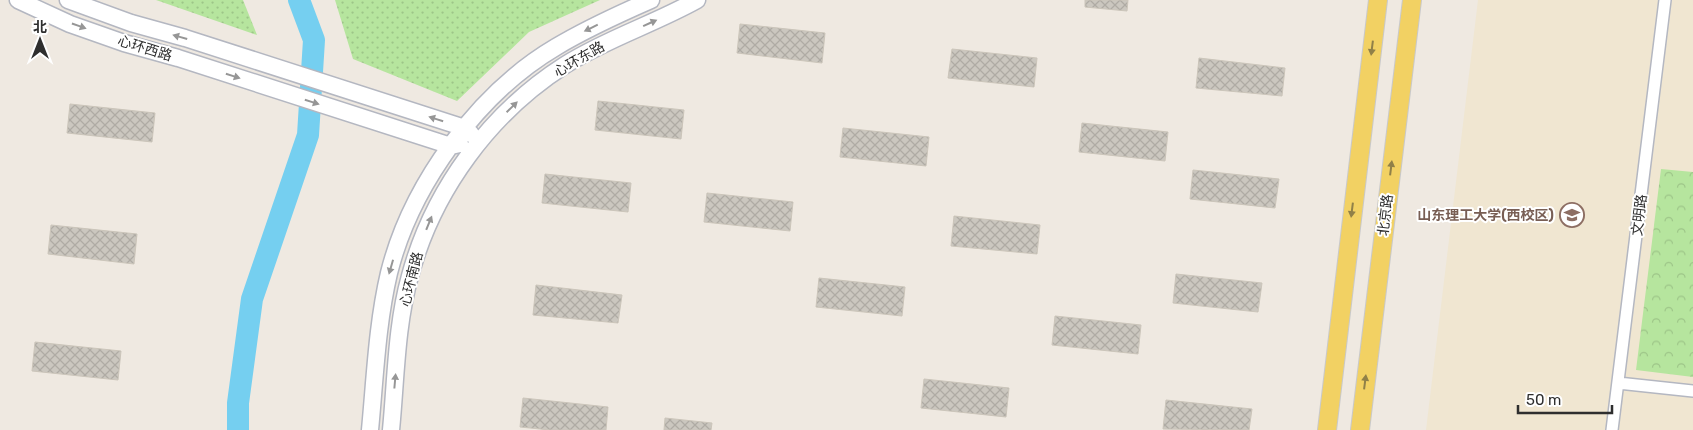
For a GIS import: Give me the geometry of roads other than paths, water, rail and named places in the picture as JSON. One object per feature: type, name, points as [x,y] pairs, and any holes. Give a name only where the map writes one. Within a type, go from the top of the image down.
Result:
[{"type":"main road","name":"心环西路","points":[[18,0],[70,24],[451,146]]},
{"type":"main road","name":"心环西路","points":[[68,0],[130,23],[185,38],[276,69],[465,128]]},
{"type":"main road","name":"心环东路","points":[[451,146],[476,114],[526,67],[555,47],[586,30],[651,0]]},
{"type":"main road","name":"心环东路","points":[[477,142],[539,83],[566,64],[697,0]]},
{"type":"main road","points":[[1327,430],[1378,0]]},
{"type":"main road","name":"北京路","points":[[1360,430],[1412,0]]},
{"type":"main road","points":[[465,128],[477,142]]},
{"type":"main road","points":[[451,146],[477,142]]},
{"type":"main road","name":"心环南路","points":[[391,430],[399,339],[410,277],[419,247],[432,215],[477,142]]},
{"type":"main road","name":"心环南路","points":[[370,430],[379,336],[390,272],[400,240],[414,206],[432,172],[451,146]]},
{"type":"street","name":"文明路","points":[[1612,430],[1665,0]]},
{"type":"street","points":[[1618,383],[1693,391]]},
{"type":"waterway","points":[[238,430],[238,403],[252,299],[308,135],[314,40],[299,0]]},
{"type":"place","name":"山东理工大学(西校区)","points":[[1572,215]]}]
